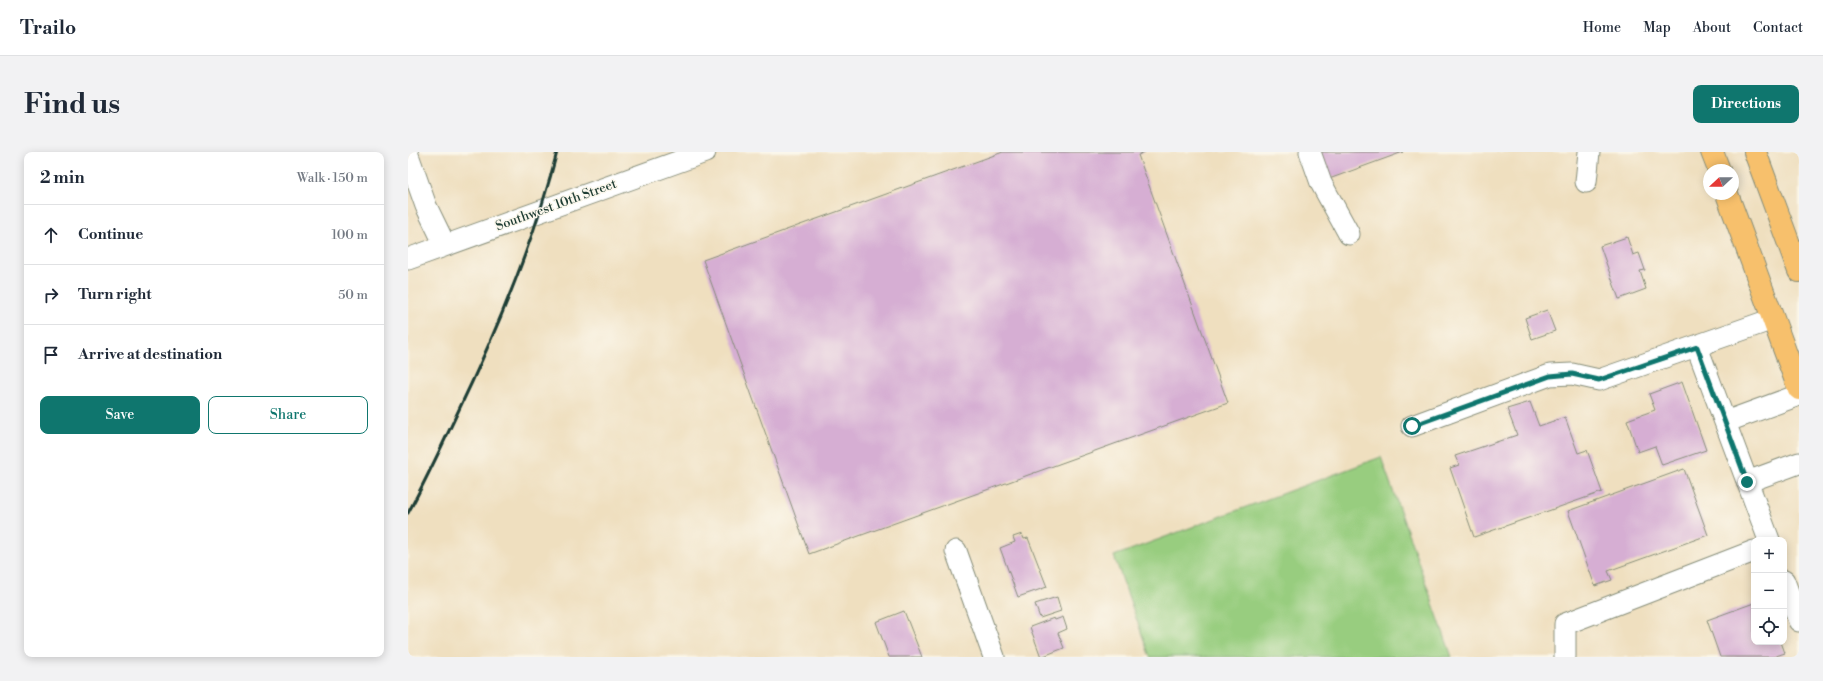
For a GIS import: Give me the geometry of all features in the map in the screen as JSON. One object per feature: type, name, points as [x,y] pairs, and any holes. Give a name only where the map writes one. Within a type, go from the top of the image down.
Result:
[{"type":"main road","points":[[1712,152],[1717,164]]},
{"type":"main road","points":[[1755,152],[1799,271]]},
{"type":"main road","points":[[1729,200],[1799,389]]},
{"type":"street","name":"Southwest 10th Street","points":[[408,259],[673,157],[705,152]]},
{"type":"street","points":[[1310,152],[1321,183],[1349,234]]},
{"type":"street","points":[[1586,182],[1589,152]]},
{"type":"street","points":[[408,155],[426,206],[445,246]]},
{"type":"street","points":[[1412,426],[1550,376],[1572,374],[1599,380],[1697,347],[1773,319]]},
{"type":"street","points":[[1697,347],[1768,537]]},
{"type":"street","points":[[1724,422],[1799,395]]},
{"type":"street","points":[[1747,482],[1799,463]]},
{"type":"street","points":[[956,551],[994,657]]},
{"type":"street","points":[[1565,657],[1565,624],[1751,552]]},
{"type":"street","points":[[1787,589],[1799,621]]},
{"type":"green space","points":[[1381,457],[1452,657],[1150,657],[1114,556]]},
{"type":"building","points":[[1003,152],[1145,152],[1138,155],[1228,403],[809,554],[703,260]]},
{"type":"building","points":[[1319,152],[1403,152],[1329,179]]},
{"type":"building","points":[[1627,237],[1633,255],[1639,253],[1645,270],[1640,271],[1646,289],[1619,299],[1600,246]]},
{"type":"building","points":[[1547,310],[1555,331],[1532,339],[1525,318]]},
{"type":"building","points":[[1682,382],[1706,450],[1662,465],[1655,446],[1638,452],[1627,420],[1655,410],[1649,394]]},
{"type":"building","points":[[1530,402],[1539,426],[1565,417],[1578,453],[1587,450],[1602,492],[1474,537],[1450,468],[1459,465],[1455,456],[1517,435],[1507,409]]},
{"type":"building","points":[[1684,469],[1708,535],[1608,571],[1612,580],[1595,586],[1568,511]]},
{"type":"building","points":[[1022,534],[1024,539],[1028,538],[1047,587],[1018,597],[1000,548],[1015,542],[1013,537]]},
{"type":"building","points":[[1057,597],[1061,611],[1040,618],[1035,604]]},
{"type":"building","points":[[1751,604],[1751,645],[1782,645],[1785,653],[1773,657],[1720,657],[1707,620]]},
{"type":"building","points":[[904,611],[922,657],[889,657],[876,622]]},
{"type":"building","points":[[1063,617],[1067,629],[1058,633],[1064,648],[1041,657],[1030,627],[1054,618],[1055,620]]},
{"type":"railway","points":[[408,513],[444,442],[485,353],[513,287],[537,220],[557,152]]},
{"type":"route","points":[[1412,426],[1550,376],[1572,374],[1599,380],[1697,347],[1747,482]]}]
